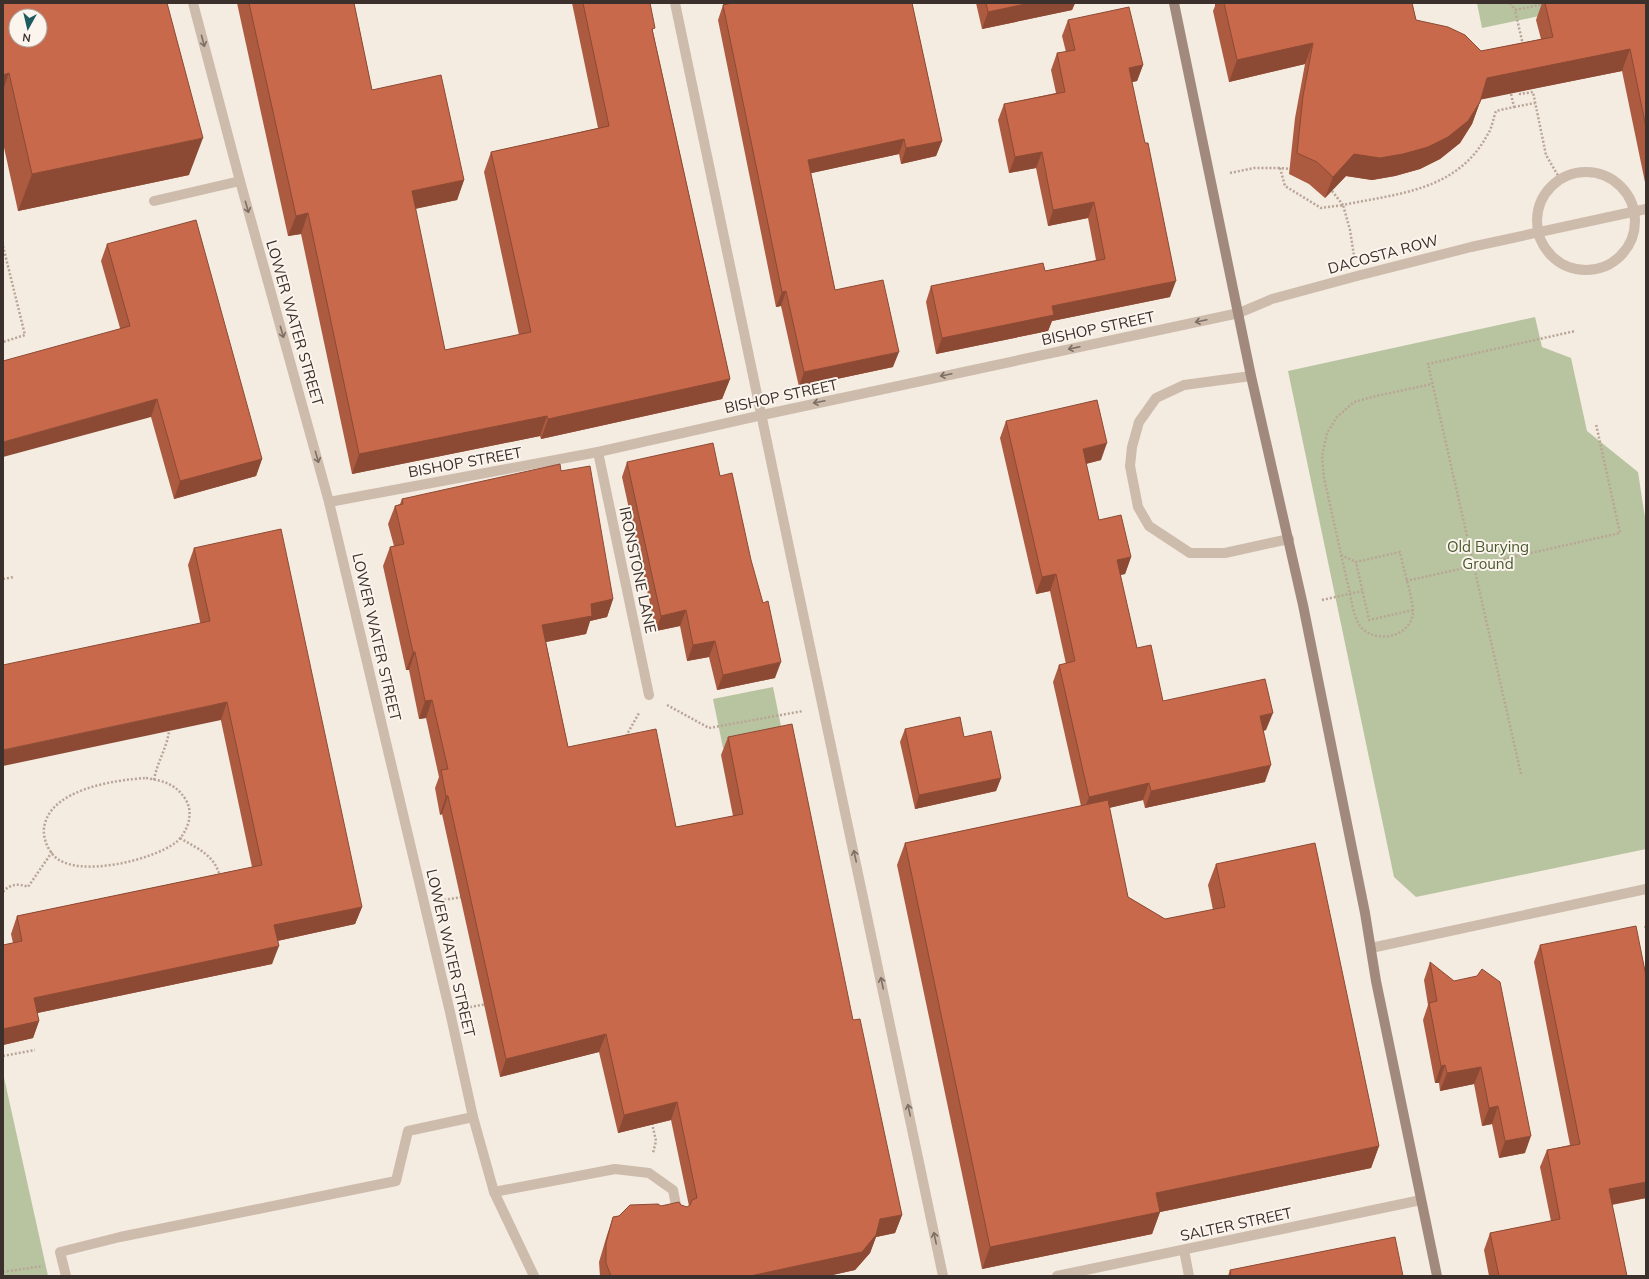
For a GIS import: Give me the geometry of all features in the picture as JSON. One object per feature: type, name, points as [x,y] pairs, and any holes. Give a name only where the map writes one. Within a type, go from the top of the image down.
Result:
[{"type":"main road","points":[[1174,3],[1251,376],[1289,539],[1371,948],[1376,981],[1437,1276]]},
{"type":"street","name":"LOWER WATER STREET","points":[[193,3],[240,181],[329,502],[450,1012],[473,1116],[494,1192],[534,1276]]},
{"type":"street","points":[[674,3],[760,416],[874,943],[943,1276]]},
{"type":"street","points":[[1591,172],[1606,176],[1619,184],[1629,196],[1635,211],[1636,226],[1632,241],[1624,254],[1612,264],[1598,269],[1583,271],[1568,267],[1555,260],[1545,248],[1538,233],[1537,218],[1540,203],[1548,189],[1560,179],[1575,173],[1591,172]]},
{"type":"street","points":[[154,201],[240,181]]},
{"type":"street","points":[[1635,211],[1646,209]]},
{"type":"street","name":"DACOSTA ROW","points":[[1239,313],[1272,299],[1357,276],[1471,247],[1635,211]]},
{"type":"street","name":"BISHOP STREET","points":[[329,502],[598,452],[1239,313]]},
{"type":"street","points":[[1251,376],[1184,385],[1156,398],[1140,422],[1132,447],[1130,466],[1138,507],[1149,526],[1190,553],[1225,553],[1289,539]]},
{"type":"street","name":"IRONSTONE LANE","points":[[598,452],[649,695]]},
{"type":"street","points":[[1371,948],[1646,889]]},
{"type":"street","points":[[66,1276],[60,1252],[120,1237],[396,1181],[408,1131],[473,1116]]},
{"type":"street","points":[[494,1192],[615,1169],[649,1173],[673,1190],[679,1219]]},
{"type":"street","name":"SALTER STREET","points":[[1057,1276],[1421,1200]]},
{"type":"street","points":[[1184,1250],[1189,1276]]},
{"type":"path","points":[[1510,3],[1515,10],[1524,52]]},
{"type":"path","points":[[1515,10],[1549,3]]},
{"type":"path","points":[[1518,84],[1520,94],[1533,92],[1546,155],[1560,179]]},
{"type":"path","points":[[1511,94],[1514,107]]},
{"type":"path","points":[[1280,168],[1285,186],[1321,208],[1343,205],[1426,187],[1454,174],[1472,159],[1489,134],[1496,111],[1535,103]]},
{"type":"path","points":[[1210,178],[1254,168],[1292,169]]},
{"type":"path","points":[[1332,191],[1343,205],[1350,230],[1357,276]]},
{"type":"path","points":[[3,246],[25,335],[3,342]]},
{"type":"path","points":[[1521,774],[1428,364],[1575,331]]},
{"type":"path","points":[[1341,555],[1356,562],[1400,552],[1413,610],[1409,624],[1398,635],[1384,637],[1370,634],[1361,626],[1354,612],[1341,555],[1324,478],[1322,456],[1327,432],[1337,417],[1354,402],[1432,384]]},
{"type":"path","points":[[1406,581],[1620,532],[1596,424]]},
{"type":"path","points":[[1356,562],[1369,620],[1413,610]]},
{"type":"path","points":[[3,579],[14,577]]},
{"type":"path","points":[[1302,605],[1362,591]]},
{"type":"path","points":[[624,740],[649,695],[709,728],[823,707]]},
{"type":"path","points":[[154,780],[168,740],[169,731]]},
{"type":"path","points":[[129,779],[154,780],[171,784],[180,792],[187,802],[190,810],[188,823],[180,838],[163,851],[116,865],[91,866],[67,863],[55,856],[52,852],[44,836],[45,824],[50,812],[65,800],[87,788],[106,782],[129,779]]},
{"type":"path","points":[[180,838],[210,857],[217,866],[222,884]]},
{"type":"path","points":[[3,892],[9,886],[15,884],[28,887],[52,852]]},
{"type":"path","points":[[424,905],[470,895]]},
{"type":"path","points":[[450,1012],[488,1003]]},
{"type":"path","points":[[3,1056],[35,1050]]},
{"type":"path","points":[[649,1173],[656,1141],[651,1119]]},
{"type":"path","points":[[3,1272],[46,1266]]},
{"type":"green space","points":[[1477,3],[1601,3],[1482,28]]},
{"type":"green space","name":"Old Burying Ground","points":[[1535,317],[1542,347],[1571,358],[1587,431],[1638,472],[1646,524],[1646,849],[1416,897],[1394,877],[1288,371]]},
{"type":"green space","points":[[773,687],[783,736],[723,748],[713,699]]},
{"type":"green space","points":[[3,1073],[48,1276],[3,1276]]},
{"type":"building","points":[[3,3],[167,3],[203,138],[32,174],[9,73],[3,75]]},
{"type":"building","points":[[249,3],[354,3],[372,90],[441,75],[464,180],[412,191],[445,350],[531,332],[491,152],[609,126],[583,3],[650,3],[655,28],[652,29],[730,379],[548,419],[547,416],[359,454],[308,213],[296,216]]},
{"type":"building","points":[[732,3],[912,3],[942,141],[906,148],[904,139],[808,160],[835,290],[883,280],[899,352],[804,372],[786,291],[782,292],[723,5]]},
{"type":"building","points":[[986,3],[1030,3],[988,12]]},
{"type":"building","points":[[1224,3],[1412,3],[1416,20],[1448,27],[1465,35],[1481,51],[1553,37],[1545,3],[1646,3],[1646,127],[1630,49],[1487,78],[1480,102],[1468,121],[1448,137],[1428,147],[1403,154],[1380,158],[1354,154],[1333,177],[1317,162],[1297,153],[1303,96],[1313,43],[1237,60]]},
{"type":"building","points":[[1129,7],[1143,65],[1129,68],[1145,143],[1148,143],[1176,281],[1052,306],[1054,315],[942,338],[931,286],[1043,263],[1045,271],[1105,259],[1094,202],[1053,210],[1042,152],[1015,157],[1004,104],[1065,92],[1057,53],[1075,50],[1068,20]]},
{"type":"building","points":[[196,220],[262,459],[180,481],[157,399],[3,442],[3,361],[130,326],[107,244]]},
{"type":"building","points":[[1097,400],[1107,443],[1083,449],[1099,520],[1121,515],[1131,557],[1117,560],[1137,648],[1151,645],[1163,701],[1265,679],[1273,713],[1260,716],[1271,765],[1151,791],[1149,783],[1089,797],[1059,665],[1075,661],[1056,574],[1042,577],[1006,421]]},
{"type":"building","points":[[713,443],[720,476],[732,473],[751,560],[763,603],[768,601],[781,662],[723,675],[715,641],[693,645],[686,610],[661,616],[627,462]]},
{"type":"building","points":[[560,464],[561,471],[590,466],[613,599],[591,604],[592,616],[542,625],[568,747],[656,729],[676,827],[743,814],[728,737],[792,724],[853,1020],[860,1019],[902,1215],[880,1219],[876,1235],[862,1252],[750,1276],[611,1276],[606,1263],[606,1243],[613,1217],[619,1216],[630,1205],[658,1204],[661,1206],[679,1202],[681,1205],[687,1207],[690,1205],[692,1200],[697,1198],[677,1102],[624,1115],[606,1034],[506,1059],[448,796],[446,796],[441,770],[448,769],[432,700],[425,701],[390,547],[404,544],[395,506],[403,504],[402,499]]},
{"type":"building","points":[[281,529],[362,907],[274,925],[279,946],[34,998],[39,1021],[3,1029],[3,945],[22,941],[17,916],[262,865],[227,702],[3,750],[3,665],[210,621],[194,548]]},
{"type":"building","points":[[960,717],[964,737],[991,731],[1001,778],[919,795],[905,729]]},
{"type":"building","points":[[1108,800],[1128,897],[1165,919],[1225,907],[1216,864],[1315,843],[1379,1146],[1156,1193],[1160,1212],[990,1247],[905,843]]},
{"type":"building","points":[[1636,926],[1646,976],[1646,1182],[1609,1189],[1627,1276],[1499,1276],[1490,1233],[1560,1219],[1547,1150],[1580,1144],[1540,945]]},
{"type":"building","points":[[1430,962],[1454,981],[1477,976],[1482,969],[1500,982],[1531,1136],[1505,1141],[1498,1106],[1489,1108],[1481,1067],[1447,1073],[1445,1065],[1441,1066],[1429,1003],[1437,1001]]},
{"type":"building","points":[[1395,1237],[1403,1276],[1231,1276],[1230,1270]]}]
